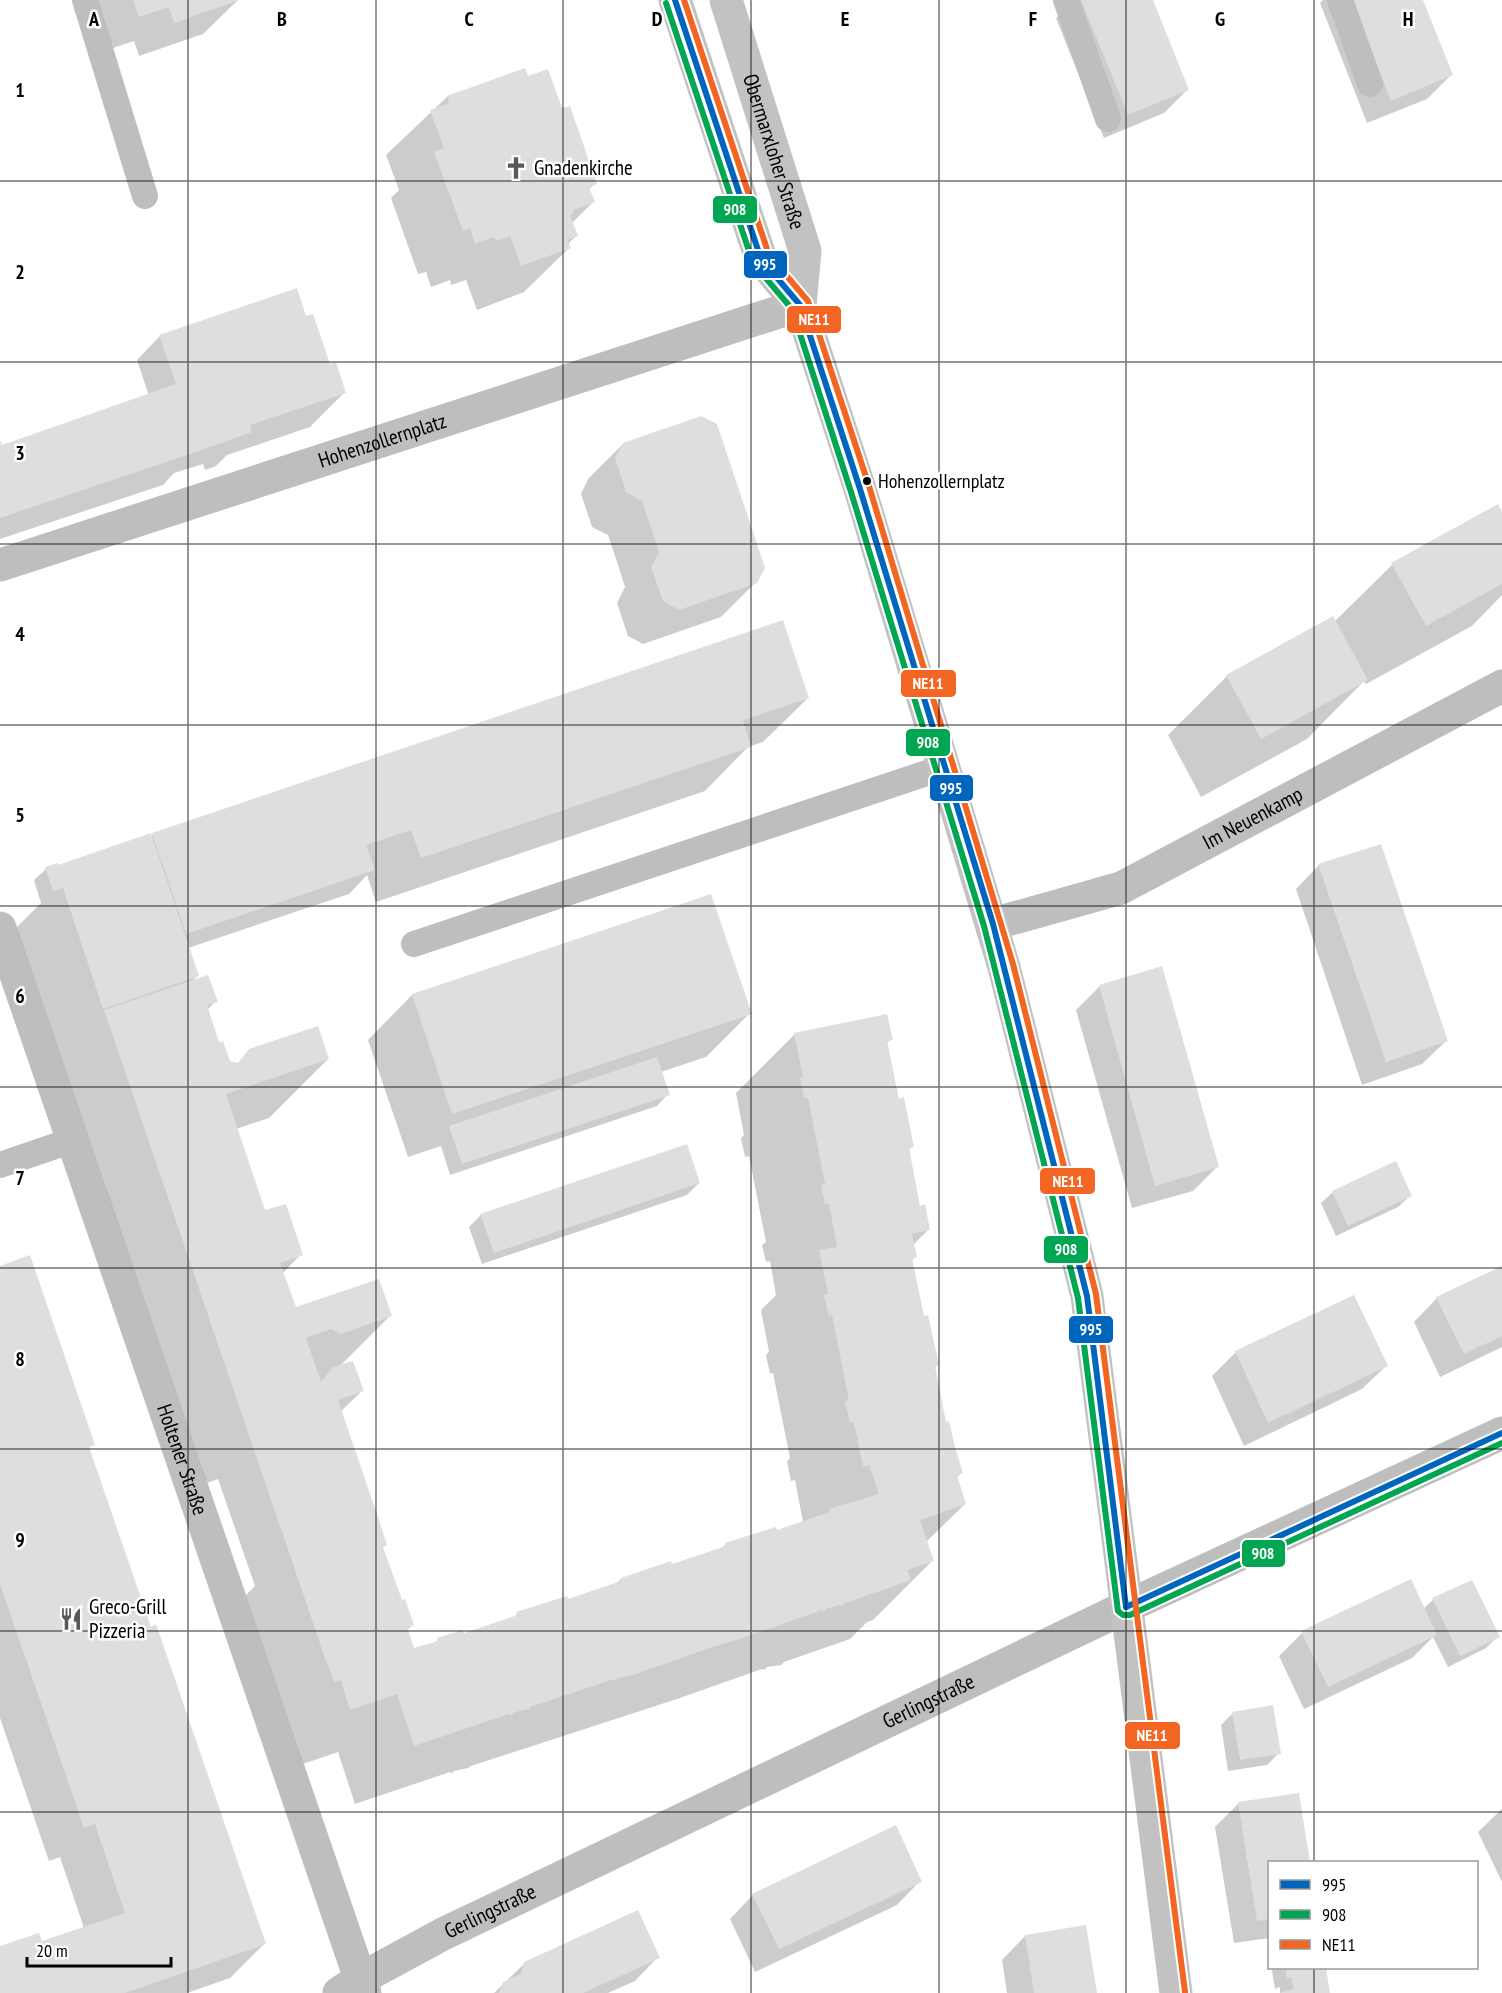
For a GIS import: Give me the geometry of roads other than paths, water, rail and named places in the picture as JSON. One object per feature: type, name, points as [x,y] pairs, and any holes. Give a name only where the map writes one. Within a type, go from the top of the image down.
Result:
[{"type":"street","name":"Obermarxloher Straße","points":[[675,0],[762,259],[800,305],[860,489],[993,924],[1087,1296],[1176,1993]]},
{"type":"street","name":"Obermarxloher Straße","points":[[726,0],[805,251],[800,305]]},
{"type":"street","name":"Hohenzollernplatz","points":[[0,565],[800,305]]},
{"type":"street","name":"Im Neuenkamp","points":[[993,924],[1120,888],[1502,686]]},
{"type":"street","name":"Holtener Straße","points":[[0,928],[73,1140],[355,1988]]},
{"type":"street","name":"Gerlingstraße","points":[[355,1988],[443,1934],[1126,1607],[1502,1433]]},
{"type":"lane","points":[[85,0],[145,196]]},
{"type":"lane","points":[[1066,0],[1108,119]]},
{"type":"lane","points":[[1340,0],[1370,84]]},
{"type":"lane","points":[[414,944],[945,766]]},
{"type":"lane","points":[[0,1165],[73,1140]]},
{"type":"place","name":"Gnadenkirche","points":[[516,168]]},
{"type":"place","name":"Hohenzollernplatz","points":[[867,481]]},
{"type":"place","name":"Greco-Grill Pizzeria","points":[[71,1619]]}]
